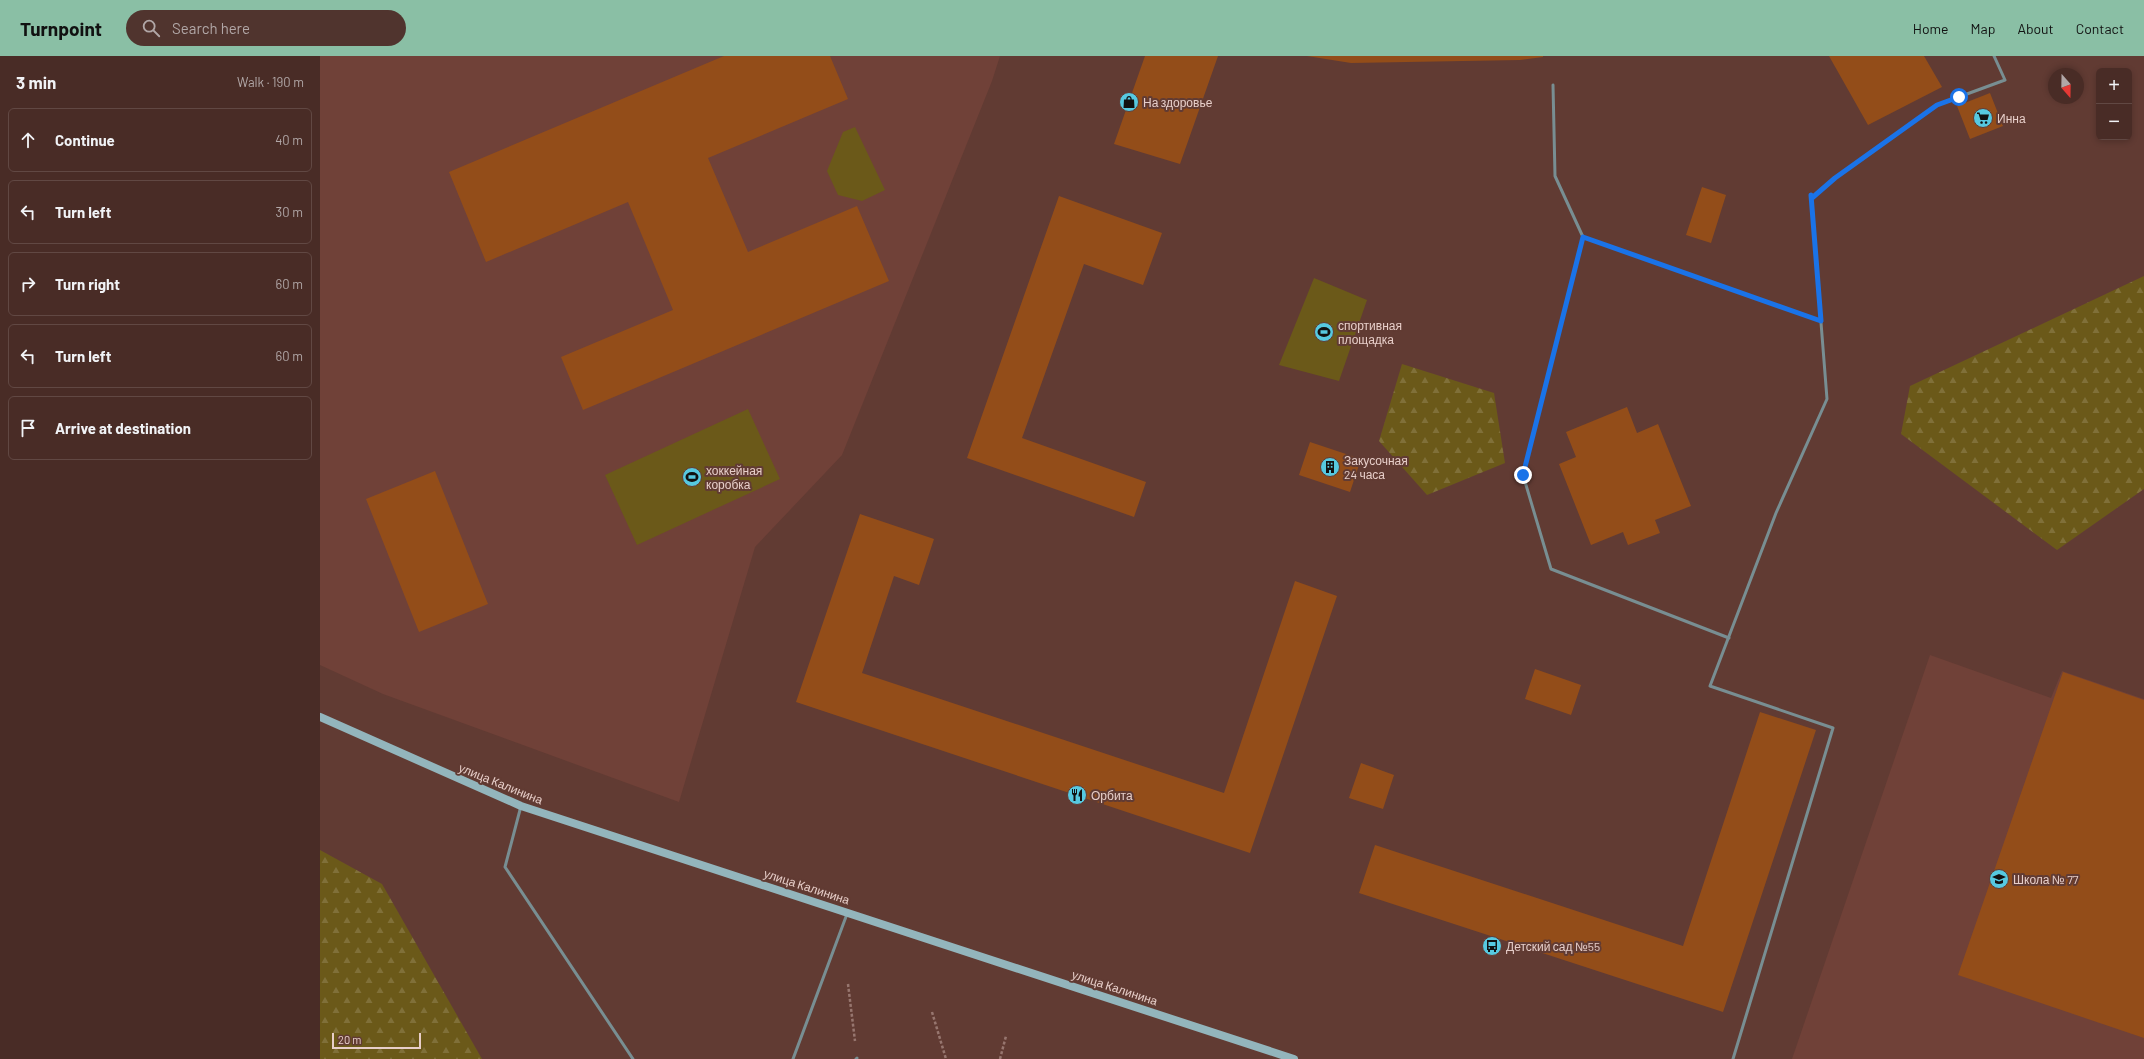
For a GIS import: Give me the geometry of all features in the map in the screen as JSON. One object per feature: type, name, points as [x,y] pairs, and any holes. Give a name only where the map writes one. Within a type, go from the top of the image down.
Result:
[{"type":"main road","name":"улица Калинина","points":[[320,717],[521,806],[1294,1059]]},
{"type":"lane","points":[[1733,1059],[1832,728],[1710,686],[1776,513],[1827,399],[1811,195],[1812,198],[1835,178],[1937,105],[2005,80],[1994,56]]},
{"type":"lane","points":[[1553,85],[1555,176],[1583,237],[1523,475],[1551,569],[1729,638]]},
{"type":"lane","points":[[1583,237],[1821,321]]},
{"type":"lane","points":[[521,806],[505,867],[633,1059]]},
{"type":"lane","points":[[793,1059],[848,912]]},
{"type":"path","points":[[848,984],[857,1058]]},
{"type":"path","points":[[932,1012],[946,1059]]},
{"type":"path","points":[[1000,1059],[1006,1036]]},
{"type":"shaded area","points":[[320,56],[1000,56],[992,81],[842,455],[755,547],[679,802],[383,694],[320,665]]},
{"type":"shaded area","name":"Школа № 77","points":[[1930,655],[2051,698],[2062,671],[2144,699],[2144,1059],[1792,1059]]},
{"type":"green space","points":[[855,127],[885,190],[862,201],[838,195],[827,171],[843,132]]},
{"type":"green space","points":[[2144,276],[2144,489],[2057,550],[1901,434],[1910,386]]},
{"type":"green space","name":"спортивная площадка","points":[[1314,278],[1367,300],[1339,381],[1279,365]]},
{"type":"green space","points":[[1402,364],[1494,393],[1505,463],[1427,495],[1379,441]]},
{"type":"green space","name":"хоккейная коробка","points":[[748,409],[780,479],[637,545],[605,475]]},
{"type":"green space","points":[[320,850],[382,884],[482,1059],[320,1059]]},
{"type":"building","points":[[724,56],[830,56],[848,99],[708,158],[748,252],[857,206],[889,281],[583,410],[561,357],[673,310],[628,202],[486,262],[449,172]]},
{"type":"building","points":[[1145,56],[1218,56],[1180,164],[1114,144]]},
{"type":"building","points":[[1307,56],[1543,57],[1520,60],[1351,63]]},
{"type":"building","points":[[1829,56],[1924,56],[1942,87],[1868,125]]},
{"type":"building","points":[[1990,93],[2003,126],[1970,139],[1957,106]]},
{"type":"building","points":[[1702,187],[1726,195],[1711,243],[1686,235]]},
{"type":"building","points":[[1059,196],[1162,233],[1143,285],[1084,264],[1022,438],[1146,482],[1134,517],[967,458]]},
{"type":"building","points":[[1627,407],[1637,433],[1658,424],[1691,506],[1655,520],[1660,533],[1628,545],[1623,532],[1591,545],[1559,464],[1576,457],[1566,432]]},
{"type":"building","name":"Закусочная 24 часа","points":[[1310,442],[1361,459],[1350,492],[1299,475]]},
{"type":"building","points":[[435,471],[488,604],[419,632],[366,499]]},
{"type":"building","points":[[860,514],[934,539],[919,585],[894,576],[862,673],[1224,793],[1295,581],[1337,596],[1250,853],[796,702]]},
{"type":"building","points":[[1535,669],[1581,685],[1571,715],[1525,699]]},
{"type":"building","points":[[2063,672],[2144,700],[2144,1038],[1958,975]]},
{"type":"building","points":[[1760,712],[1816,730],[1723,1012],[1359,893],[1375,845],[1683,946]]},
{"type":"building","points":[[1361,763],[1394,775],[1383,809],[1349,798]]},
{"type":"place","name":"На здоровье","points":[[1129,102]]},
{"type":"place","name":"Инна","points":[[1983,118]]},
{"type":"place","name":"спортивная площадка","points":[[1324,332]]},
{"type":"place","name":"Закусочная 24 часа","points":[[1330,467]]},
{"type":"place","name":"хоккейная коробка","points":[[692,477]]},
{"type":"place","name":"Орбита","points":[[1077,795]]},
{"type":"place","name":"Школа № 77","points":[[1999,879]]},
{"type":"place","name":"Детский сад №55","points":[[1492,946]]},
{"type":"route","points":[[1523,475],[1583,237],[1821,321],[1811,195],[1812,198],[1835,178],[1937,105],[1959,97]]}]
